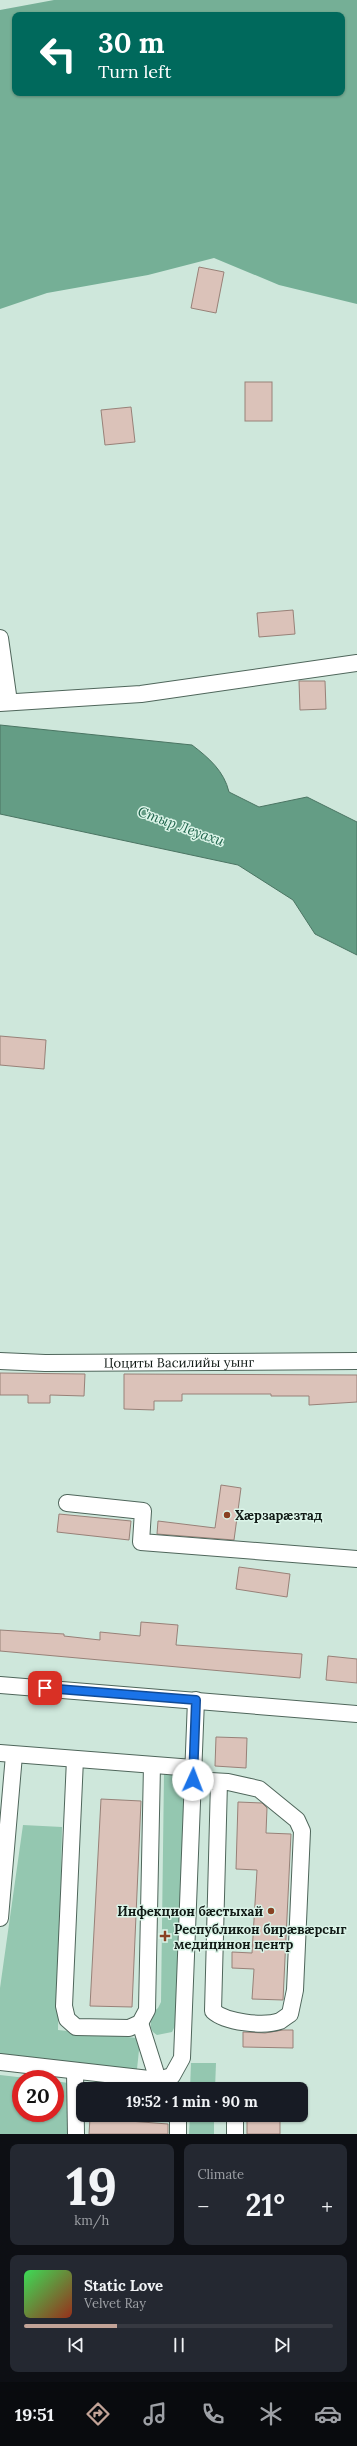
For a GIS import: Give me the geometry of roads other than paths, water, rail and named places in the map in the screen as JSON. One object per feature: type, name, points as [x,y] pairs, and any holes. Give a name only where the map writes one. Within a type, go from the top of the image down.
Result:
[{"type":"street","points":[[0,638],[5,702],[141,694],[357,663]]},
{"type":"street","name":"Цоциты Василийы уынг","points":[[0,1361],[45,1363],[357,1361]]},
{"type":"street","points":[[67,1503],[143,1511],[141,1542],[357,1560]]},
{"type":"street","points":[[0,1685],[357,1714]]},
{"type":"street","points":[[0,2062],[75,2072],[158,2080],[172,2076],[182,2058],[196,1700]]},
{"type":"street","points":[[0,1918],[7,1754],[152,1765],[193,1774],[219,1782],[259,1789],[297,1820],[302,1831],[295,1990],[290,2014],[279,2021],[248,2023],[219,2017],[212,2011],[219,1782]]},
{"type":"street","points":[[75,1759],[64,2006],[67,2019],[76,2027],[129,2028],[140,2023],[147,2010],[152,1765]]},
{"type":"street","points":[[140,2023],[158,2080]]},
{"type":"street","points":[[75,2072],[76,2134]]},
{"type":"street","points":[[178,2122],[178,2134]]},
{"type":"street","points":[[234,2134],[235,2122]]},
{"type":"water","name":"Стыр Леуахи","points":[[0,725],[192,745],[220,771],[227,784],[229,792],[259,807],[307,797],[357,822],[357,955],[315,934],[293,900],[238,865],[0,814]]},
{"type":"place","name":"Хæрзарæзтад","points":[[227,1515]]},
{"type":"place","name":"Инфекцион бæстыхай","points":[[271,1911]]},
{"type":"place","name":"Республикон бирæвæрсыг медицинон центр","points":[[165,1936]]}]
